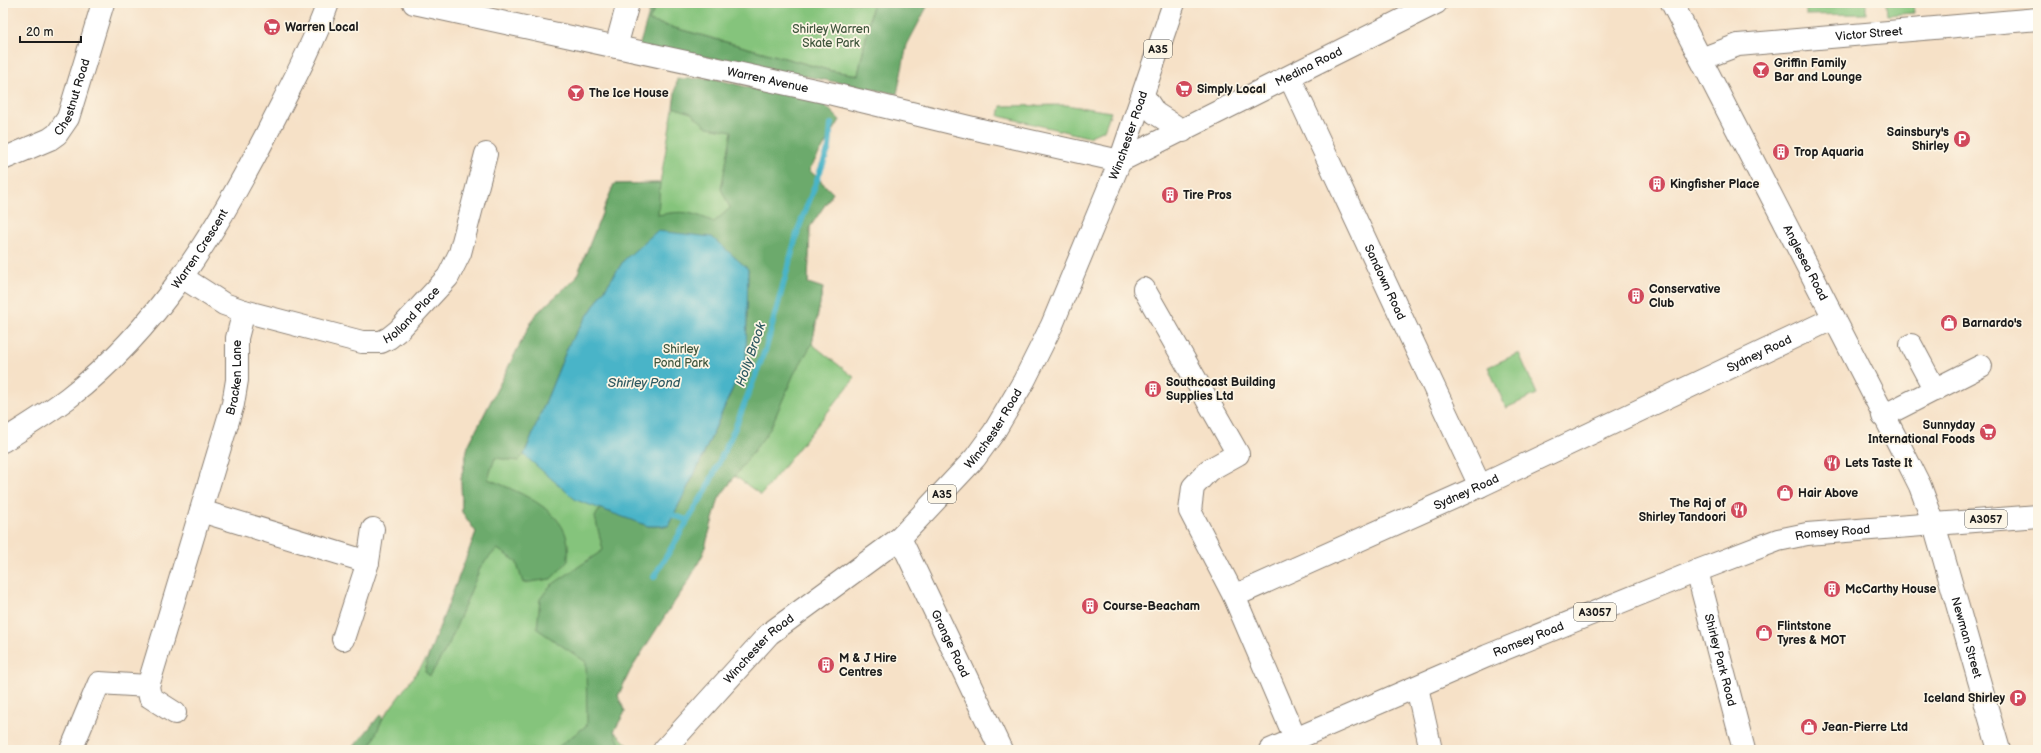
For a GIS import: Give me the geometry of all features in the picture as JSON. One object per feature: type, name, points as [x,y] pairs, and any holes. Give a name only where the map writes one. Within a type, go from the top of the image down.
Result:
[{"type":"street","name":"Chestnut Road","points":[[3,159],[50,139],[57,134],[68,118],[103,3]]},
{"type":"street","name":"Warren Crescent","points":[[3,441],[69,397],[98,372],[126,344],[182,277],[222,217],[243,179],[316,36],[328,3]]},
{"type":"street","name":"Warren Avenue","points":[[414,3],[833,94],[985,131],[1120,161]]},
{"type":"street","points":[[616,47],[628,3]]},
{"type":"street","name":"Winchester Road","points":[[664,750],[769,634],[904,547],[994,432],[1024,381],[1052,325],[1120,161],[1174,3]]},
{"type":"street","name":"Medina Road","points":[[1120,161],[1290,78],[1436,3]]},
{"type":"street","name":"Anglesea Road","points":[[1672,3],[1920,486],[1934,524]]},
{"type":"street","name":"Victor Street","points":[[1701,59],[1738,45],[2038,19]]},
{"type":"street","name":"Sandown Road","points":[[1290,78],[1480,486]]},
{"type":"street","points":[[1143,95],[1156,113],[1183,131]]},
{"type":"street","name":"Holland Place","points":[[244,311],[362,342],[381,342],[389,338],[399,330],[448,277],[460,253],[486,154]]},
{"type":"street","points":[[182,277],[224,304],[244,311]]},
{"type":"street","points":[[1144,289],[1238,454],[1209,470],[1193,487],[1190,511],[1234,596],[1276,690],[1295,738]]},
{"type":"street","name":"Bracken Lane","points":[[148,686],[233,404],[237,380],[237,338],[244,311]]},
{"type":"street","name":"Sydney Road","points":[[1234,596],[1480,486],[1834,318]]},
{"type":"street","points":[[1911,345],[1935,390]]},
{"type":"street","points":[[1883,416],[1980,366]]},
{"type":"street","points":[[201,511],[368,562]]},
{"type":"street","name":"A3057","points":[[1934,524],[2038,516]]},
{"type":"street","name":"Romsey Road","points":[[1270,750],[1487,656],[1697,570],[1778,540],[1807,534],[1934,524]]},
{"type":"street","name":"Newman Street","points":[[1934,524],[1999,750]]},
{"type":"street","points":[[343,639],[368,562],[373,529]]},
{"type":"street","name":"Grange Road","points":[[904,547],[1001,750]]},
{"type":"street","name":"Shirley Park Road","points":[[1697,570],[1744,750]]},
{"type":"street","points":[[71,750],[99,683],[148,686],[150,697],[175,713]]},
{"type":"street","points":[[1417,687],[1431,750]]},
{"type":"green space","points":[[652,3],[657,3],[649,21],[832,71],[858,75],[873,3],[929,3],[907,45],[897,94],[681,52],[639,47]]},
{"type":"green space","name":"Shirley Warren Skate Park","points":[[657,3],[873,3],[858,75],[832,71],[649,21]]},
{"type":"green space","points":[[1806,3],[1866,3],[1866,14],[1806,15]]},
{"type":"green space","points":[[1886,3],[1913,3],[1914,13],[1887,15]]},
{"type":"green space","points":[[712,78],[762,91],[789,94],[823,103],[840,120],[809,170],[833,193],[810,227],[808,283],[823,288],[812,344],[794,374],[770,429],[719,498],[703,554],[687,584],[630,671],[618,696],[625,712],[614,731],[623,750],[554,750],[587,725],[586,662],[537,629],[540,599],[550,586],[603,550],[595,517],[600,508],[648,526],[668,526],[698,467],[746,358],[748,269],[624,260],[569,344],[524,455],[518,461],[495,458],[488,479],[523,494],[546,509],[555,518],[563,528],[567,539],[568,561],[551,579],[523,583],[516,561],[497,549],[481,566],[449,644],[430,676],[425,672],[428,657],[476,532],[462,512],[461,479],[468,446],[535,315],[576,278],[614,184],[660,183],[658,215],[681,212],[693,214],[714,222],[730,208],[721,189],[732,131],[707,127],[691,113],[673,107],[677,79]]},
{"type":"green space","name":"Shirley Pond Park","points":[[676,92],[840,120],[809,170],[833,193],[810,227],[808,283],[823,288],[812,344],[855,378],[761,495],[735,476],[719,498],[703,554],[687,584],[630,671],[618,696],[625,712],[614,731],[633,750],[357,750],[383,718],[428,657],[476,532],[462,512],[461,479],[468,446],[535,315],[576,278],[614,184],[660,183]]},
{"type":"green space","points":[[1066,105],[1111,112],[1104,130],[1088,137],[999,116],[1001,106]]},
{"type":"green space","points":[[1519,353],[1537,394],[1506,408],[1488,367]]},
{"type":"green space","points":[[380,715],[383,718],[369,750],[351,750]]},
{"type":"water","name":"Shirley Pond","points":[[657,231],[712,237],[748,269],[746,358],[698,467],[668,526],[648,526],[576,500],[524,455],[569,344],[624,260]]},
{"type":"waterway","name":"Holly Brook","points":[[654,577],[706,490],[735,428],[766,348],[798,230],[829,148],[831,124]]},
{"type":"waterway","points":[[673,515],[687,520]]},
{"type":"place","name":"Warren Local","points":[[272,27]]},
{"type":"place","name":"Griffin Family Bar and Lounge","points":[[1761,70]]},
{"type":"place","name":"Simply Local","points":[[1184,89]]},
{"type":"place","name":"The Ice House","points":[[576,93]]},
{"type":"place","name":"Sainsbury's Shirley","points":[[1962,139]]},
{"type":"place","name":"Trop Aquaria","points":[[1781,152]]},
{"type":"place","name":"Kingfisher Place","points":[[1657,184]]},
{"type":"place","name":"Tire Pros","points":[[1170,195]]},
{"type":"place","name":"Conservative Club","points":[[1636,296]]},
{"type":"place","name":"Barnardo's","points":[[1949,323]]},
{"type":"place","name":"Southcoast Building Supplies Ltd","points":[[1153,389]]},
{"type":"place","name":"Sunnyday International Foods","points":[[1988,432]]},
{"type":"place","name":"Lets Taste It","points":[[1832,463]]},
{"type":"place","name":"Hair Above","points":[[1785,493]]},
{"type":"place","name":"The Raj of Shirley Tandoori","points":[[1739,510]]},
{"type":"place","name":"McCarthy House","points":[[1832,589]]},
{"type":"place","name":"Course-Beacham","points":[[1090,606]]},
{"type":"place","name":"Flintstone Tyres & MOT","points":[[1764,633]]},
{"type":"place","name":"M & J Hire Centres","points":[[826,665]]},
{"type":"place","name":"Iceland Shirley","points":[[2018,698]]},
{"type":"place","name":"Jean-Pierre Ltd","points":[[1809,727]]}]
